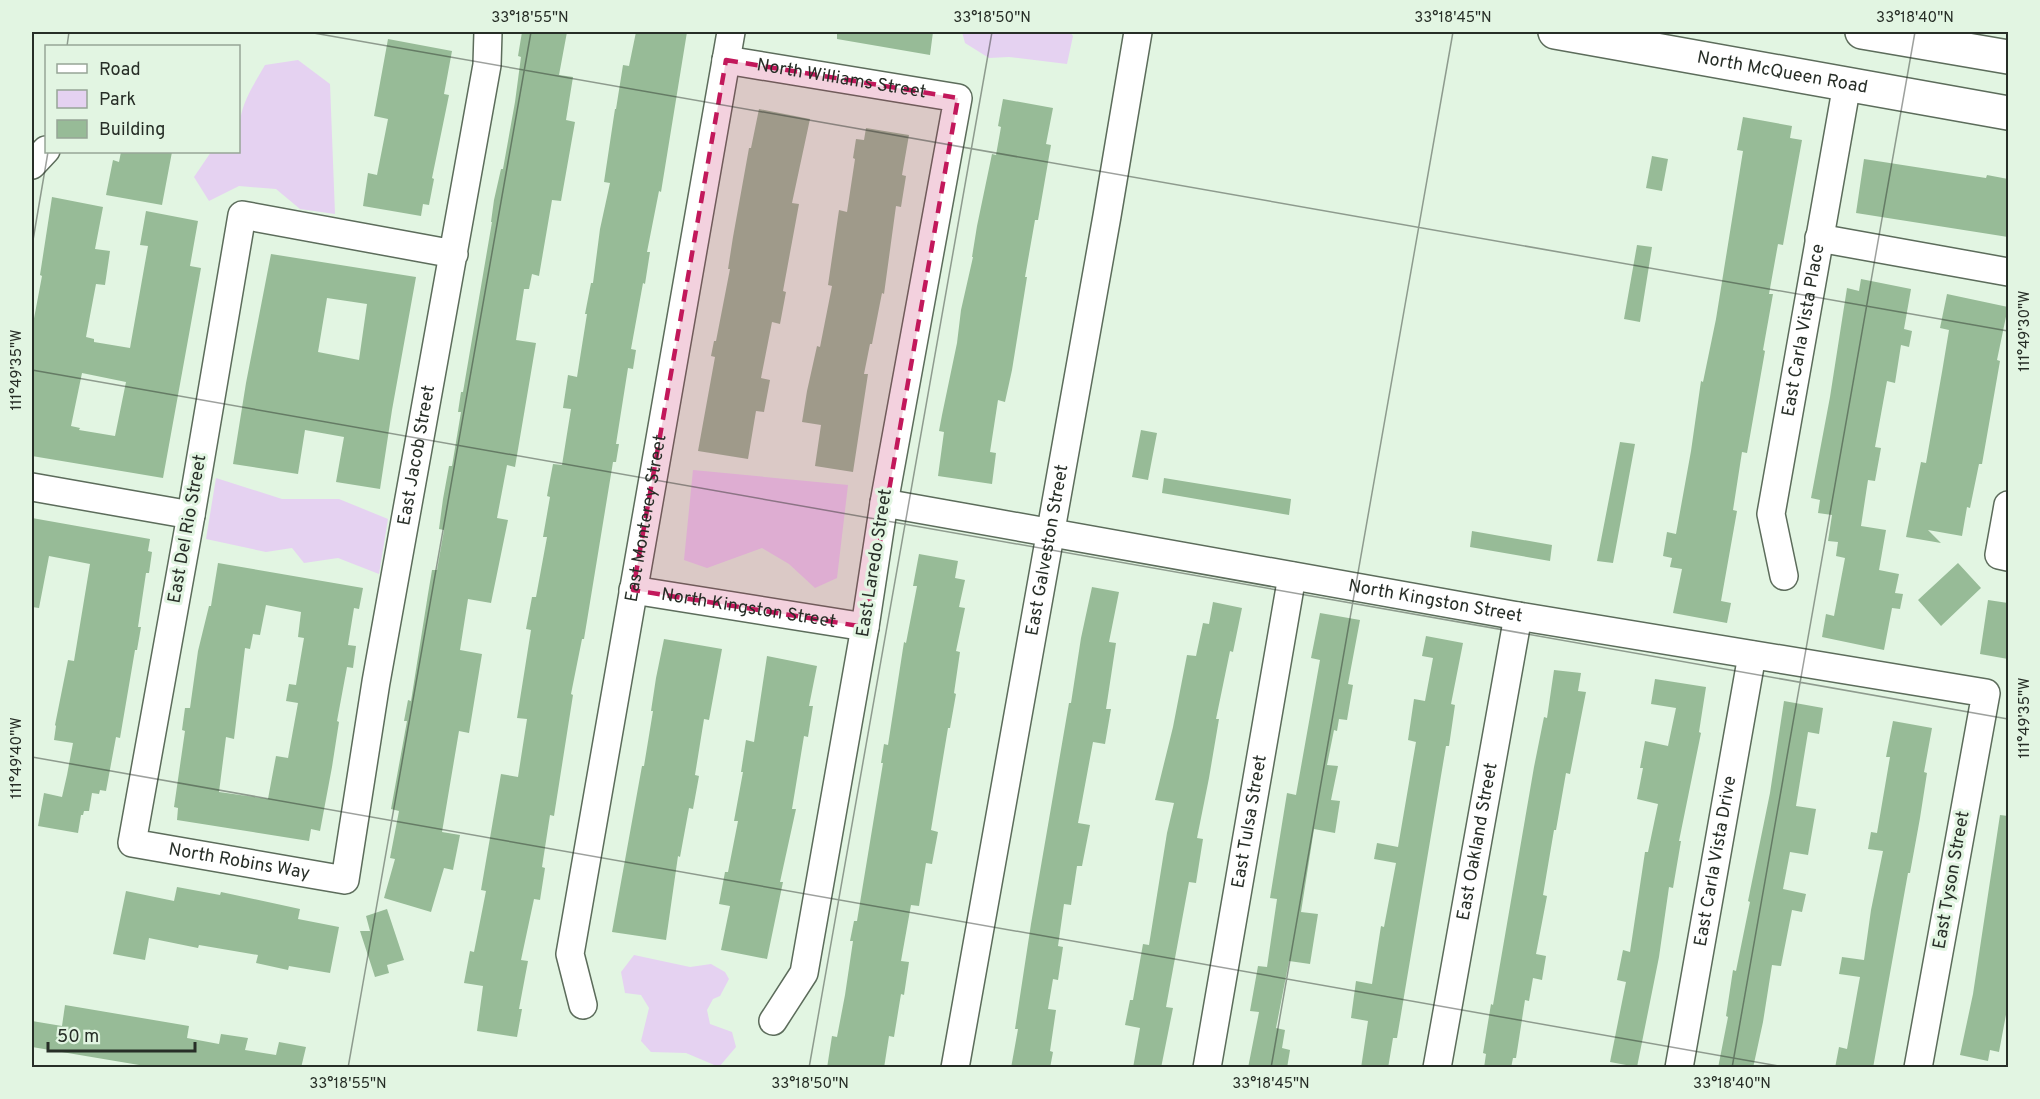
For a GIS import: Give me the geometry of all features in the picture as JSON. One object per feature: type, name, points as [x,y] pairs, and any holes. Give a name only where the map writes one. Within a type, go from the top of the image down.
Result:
[{"type":"main road","name":"North McQueen Road","points":[[1555,32],[2008,113]]},
{"type":"main road","points":[[1862,32],[2008,57]]},
{"type":"street","name":"East Jacob Street","points":[[345,880],[376,682],[487,65],[488,32]]},
{"type":"street","name":"East Monterey Street","points":[[583,1005],[570,954],[731,32]]},
{"type":"street","name":"East Galveston Street","points":[[955,1068],[1138,32]]},
{"type":"street","name":"North Williams Street","points":[[726,60],[958,98]]},
{"type":"street","name":"East Carla Vista Place","points":[[1784,576],[1771,514],[1847,84]]},
{"type":"street","name":"East Laredo Street","points":[[773,1021],[804,973],[884,503],[958,98]]},
{"type":"street","points":[[32,165],[45,151]]},
{"type":"street","name":"East Del Rio Street","points":[[132,843],[242,215],[454,254]]},
{"type":"street","points":[[1819,238],[2008,272]]},
{"type":"street","points":[[32,487],[191,515]]},
{"type":"street","name":"North Kingston Street","points":[[884,503],[1518,616],[1986,693]]},
{"type":"street","points":[[2004,556],[2008,505]]},
{"type":"street","name":"East Tulsa Street","points":[[1207,1068],[1292,576]]},
{"type":"street","name":"North Kingston Street","points":[[633,590],[864,627]]},
{"type":"street","name":"East Oakland Street","points":[[1437,1068],[1518,616]]},
{"type":"street","name":"East Carla Vista Drive","points":[[1679,1068],[1752,655]]},
{"type":"street","name":"East Tyson Street","points":[[1918,1068],[1986,693]]},
{"type":"street","name":"North Robins Way","points":[[132,843],[345,880]]},
{"type":"highlighted area","points":[[726,60],[958,98],[865,627],[633,590]]},
{"type":"green space","points":[[962,32],[1070,32],[1073,36],[1067,64],[1009,57],[989,58],[965,43]]},
{"type":"green space","points":[[298,60],[330,84],[335,214],[300,209],[276,189],[239,186],[209,201],[194,177],[210,153],[240,153],[241,116],[252,88],[265,65]]},
{"type":"green space","points":[[693,470],[848,485],[837,578],[815,588],[789,564],[762,548],[707,568],[684,560]]},
{"type":"green space","points":[[216,478],[282,499],[339,499],[388,519],[379,574],[338,558],[304,563],[292,548],[266,552],[206,539]]},
{"type":"green space","points":[[634,955],[690,967],[711,964],[725,972],[729,979],[720,996],[713,999],[707,1010],[710,1024],[732,1032],[736,1047],[719,1067],[686,1053],[651,1052],[641,1041],[649,1008],[641,995],[625,993],[621,972]]},
{"type":"building","points":[[522,32],[567,32],[559,75],[573,77],[566,120],[575,122],[561,201],[552,200],[539,276],[532,274],[529,289],[524,289],[516,340],[536,343],[515,467],[507,465],[497,518],[508,520],[491,603],[468,599],[460,650],[482,654],[469,733],[459,731],[442,832],[460,835],[453,870],[444,868],[431,912],[384,898],[395,859],[390,858],[399,811],[391,809],[407,721],[404,721],[408,700],[411,701],[432,570],[437,570],[444,530],[439,529],[443,499],[449,466],[452,466],[461,412],[458,412],[461,392],[463,392],[494,200],[501,169],[503,169],[515,102]]},
{"type":"building","points":[[636,32],[687,32],[661,192],[659,191],[647,252],[650,252],[645,284],[643,283],[631,349],[636,350],[633,369],[628,368],[616,444],[619,444],[616,462],[613,462],[584,639],[582,639],[571,694],[573,695],[554,816],[550,815],[542,867],[545,868],[540,900],[534,899],[521,960],[528,961],[519,1009],[522,1009],[517,1037],[477,1031],[483,986],[464,983],[470,951],[474,952],[486,891],[481,890],[501,774],[518,777],[527,719],[517,718],[531,630],[526,629],[532,597],[536,597],[547,537],[543,537],[550,497],[547,496],[553,464],[562,465],[571,409],[563,408],[568,375],[577,377],[587,314],[585,314],[591,283],[593,283],[600,229],[610,183],[604,182],[615,109],[623,65],[629,66]]},
{"type":"building","points":[[837,32],[933,32],[930,55],[837,39]]},
{"type":"building","points":[[388,39],[452,51],[444,94],[449,95],[432,178],[434,179],[429,205],[423,204],[421,216],[363,206],[368,173],[377,175],[388,119],[374,116]]},
{"type":"building","points":[[1003,99],[1053,108],[1046,144],[1051,145],[1025,277],[1027,277],[1012,370],[1005,402],[998,400],[990,452],[996,453],[992,484],[938,476],[944,432],[939,431],[977,226],[992,154],[996,155]]},
{"type":"building","points":[[759,109],[810,119],[792,203],[799,204],[783,291],[786,292],[780,324],[772,322],[761,378],[770,380],[764,412],[756,411],[748,459],[698,451],[715,357],[711,356],[730,269],[728,269],[733,237],[749,148],[751,148]]},
{"type":"building","points":[[1743,117],[1792,126],[1790,138],[1802,140],[1783,245],[1778,244],[1769,294],[1773,294],[1747,453],[1742,452],[1733,510],[1737,511],[1721,601],[1731,603],[1727,623],[1673,613],[1682,569],[1670,567],[1672,558],[1663,556],[1667,532],[1676,534],[1701,381],[1703,382],[1716,319],[1743,151],[1737,150]]},
{"type":"building","points":[[866,128],[909,135],[902,175],[906,176],[901,207],[896,206],[884,294],[882,293],[864,374],[868,374],[853,472],[815,466],[821,425],[802,422],[832,286],[828,285],[839,210],[847,212],[856,139],[864,140]]},
{"type":"building","points":[[121,153],[172,153],[162,205],[106,195],[113,160],[119,162]]},
{"type":"building","points":[[1652,156],[1668,159],[1662,191],[1646,188]]},
{"type":"building","points":[[1864,159],[1986,178],[1987,175],[2008,179],[2008,237],[1856,213]]},
{"type":"building","points":[[52,197],[103,207],[95,249],[110,251],[105,285],[96,284],[86,337],[94,339],[94,342],[130,348],[148,246],[140,245],[146,211],[198,221],[190,266],[201,268],[163,478],[32,456],[32,329],[42,276],[40,275]],"holes":[[[82,373],[126,382],[115,436],[79,430],[80,428],[71,426]]]},
{"type":"building","points":[[1637,245],[1652,247],[1640,322],[1624,319]]},
{"type":"building","points":[[271,254],[416,277],[380,489],[336,482],[344,437],[305,430],[298,474],[233,464]],"holes":[[[327,298],[367,304],[359,360],[318,352]]]},
{"type":"building","points":[[1861,279],[1911,289],[1904,329],[1912,331],[1909,347],[1901,345],[1895,383],[1887,381],[1875,447],[1881,448],[1875,481],[1868,480],[1861,526],[1886,530],[1879,570],[1899,574],[1895,593],[1903,594],[1900,609],[1892,608],[1884,650],[1822,637],[1826,614],[1834,616],[1845,558],[1836,556],[1838,542],[1828,541],[1832,515],[1818,513],[1820,500],[1811,498],[1847,288],[1859,291]]},
{"type":"building","points":[[1947,294],[2008,307],[1997,360],[2000,361],[1982,464],[1979,464],[1970,508],[1967,507],[1962,536],[1928,530],[1941,543],[1906,537],[1921,462],[1926,463],[1942,372],[1949,330],[1940,328]]},
{"type":"building","points":[[1141,430],[1157,433],[1148,480],[1132,477]]},
{"type":"building","points":[[1620,442],[1635,444],[1613,563],[1597,561]]},
{"type":"building","points":[[1164,478],[1291,499],[1289,515],[1162,493]]},
{"type":"building","points":[[32,518],[150,539],[148,551],[152,552],[149,573],[146,573],[138,627],[141,627],[120,738],[116,737],[106,791],[100,790],[99,794],[92,793],[89,811],[84,811],[81,815],[78,833],[38,826],[44,793],[62,797],[67,775],[73,743],[54,740],[55,725],[68,660],[74,661],[90,564],[49,556],[39,608],[32,607]]},
{"type":"building","points":[[1472,531],[1552,545],[1550,561],[1470,547]]},
{"type":"building","points":[[919,554],[958,561],[955,578],[965,580],[959,607],[965,608],[956,651],[960,652],[954,693],[956,694],[931,830],[938,832],[932,864],[926,863],[919,906],[911,905],[901,961],[909,962],[904,995],[901,994],[894,1037],[889,1036],[884,1068],[827,1068],[832,1036],[837,1037],[845,995],[853,941],[850,941],[854,921],[857,921],[883,763],[881,763],[884,744],[888,745],[904,642],[906,643],[917,586],[913,586]]},
{"type":"building","points":[[218,563],[363,588],[359,609],[354,608],[348,645],[356,646],[353,668],[347,667],[320,831],[311,829],[309,841],[177,820],[178,808],[174,807],[185,731],[182,730],[185,708],[190,708],[198,651],[209,606],[211,606]],"holes":[[[266,605],[301,612],[298,637],[304,638],[296,685],[289,684],[286,701],[298,703],[288,758],[276,756],[268,799],[219,792],[226,737],[234,739],[245,648],[250,649],[253,634],[260,635]]]},
{"type":"building","points":[[1958,563],[1981,588],[1941,626],[1918,600]]},
{"type":"building","points":[[1092,587],[1119,592],[1109,642],[1116,643],[1106,709],[1111,709],[1105,744],[1093,742],[1078,823],[1090,825],[1082,866],[1077,866],[1071,905],[1064,904],[1058,946],[1063,947],[1058,980],[1053,979],[1048,1009],[1056,1010],[1050,1068],[1011,1068],[1031,924],[1069,703],[1071,703]]},
{"type":"building","points":[[1988,600],[2008,603],[2008,659],[1980,654]]},
{"type":"building","points":[[1213,602],[1242,608],[1233,652],[1230,651],[1216,719],[1219,719],[1197,838],[1203,839],[1196,883],[1189,882],[1166,1007],[1173,1008],[1161,1068],[1133,1068],[1140,1028],[1125,1025],[1130,1000],[1133,1000],[1143,944],[1149,945],[1174,803],[1155,800],[1173,727],[1187,655],[1196,656],[1203,623],[1209,624]]},
{"type":"building","points":[[1320,613],[1360,620],[1348,684],[1353,685],[1347,720],[1339,719],[1337,731],[1334,730],[1327,765],[1338,766],[1331,800],[1340,801],[1335,833],[1314,829],[1301,912],[1318,914],[1310,964],[1289,961],[1276,1028],[1285,1030],[1282,1048],[1290,1050],[1287,1068],[1248,1068],[1259,1012],[1250,1011],[1258,966],[1267,967],[1277,899],[1270,898],[1287,793],[1296,795],[1320,660],[1311,658]]},
{"type":"building","points":[[1426,636],[1463,643],[1451,704],[1455,705],[1449,746],[1446,746],[1397,1038],[1393,1038],[1388,1068],[1361,1068],[1368,1021],[1351,1018],[1356,981],[1372,984],[1381,926],[1384,927],[1396,863],[1374,859],[1377,843],[1398,847],[1416,742],[1408,740],[1414,699],[1425,701],[1433,658],[1422,656]]},
{"type":"building","points":[[664,639],[722,649],[709,720],[704,719],[695,775],[699,776],[693,809],[689,808],[680,857],[678,856],[666,940],[612,932],[642,766],[644,766],[656,678]]},
{"type":"building","points":[[767,656],[817,666],[809,706],[813,706],[808,737],[804,736],[792,809],[796,809],[780,882],[783,882],[767,959],[721,950],[730,906],[719,904],[738,821],[734,821],[746,740],[754,742]]},
{"type":"building","points":[[1554,670],[1581,673],[1578,691],[1586,692],[1570,774],[1566,773],[1543,895],[1547,896],[1536,954],[1546,956],[1542,980],[1533,978],[1529,1001],[1525,1000],[1516,1058],[1513,1058],[1511,1068],[1484,1068],[1486,1054],[1483,1053],[1491,1004],[1493,1005],[1534,767],[1544,717],[1547,718]]},
{"type":"building","points":[[1655,679],[1706,687],[1699,732],[1701,733],[1679,841],[1681,841],[1673,888],[1669,887],[1659,957],[1637,1067],[1610,1062],[1626,982],[1617,980],[1623,950],[1630,952],[1645,852],[1648,852],[1658,804],[1637,799],[1645,741],[1668,746],[1676,708],[1651,704]]},
{"type":"building","points":[[1784,701],[1823,708],[1819,734],[1808,732],[1796,806],[1816,809],[1808,855],[1790,852],[1783,889],[1806,894],[1802,912],[1792,910],[1781,966],[1772,965],[1753,1068],[1718,1068],[1728,1017],[1726,1016],[1733,970],[1736,971],[1750,902],[1748,901],[1770,793]]},
{"type":"building","points":[[1893,721],[1932,728],[1924,772],[1927,773],[1920,818],[1873,1068],[1835,1068],[1839,1047],[1847,1049],[1860,977],[1839,974],[1842,957],[1864,960],[1883,851],[1868,849],[1871,832],[1877,833],[1890,757],[1886,757]]},
{"type":"building","points":[[2000,815],[2008,816],[2008,1004],[1999,1052],[1990,1050],[1988,1061],[1960,1055],[1973,994]]},
{"type":"building","points":[[177,887],[220,895],[221,892],[300,909],[298,919],[339,927],[330,973],[289,966],[288,970],[256,963],[258,955],[199,945],[198,948],[149,938],[145,960],[113,954],[126,891],[174,901]]},
{"type":"building","points":[[387,909],[404,960],[387,965],[389,973],[375,977],[360,931],[370,931],[366,916]]},
{"type":"building","points":[[65,1005],[189,1026],[187,1038],[219,1044],[221,1034],[248,1038],[245,1050],[276,1055],[279,1042],[306,1047],[301,1068],[157,1068],[32,1047],[32,1021],[62,1026]]}]
